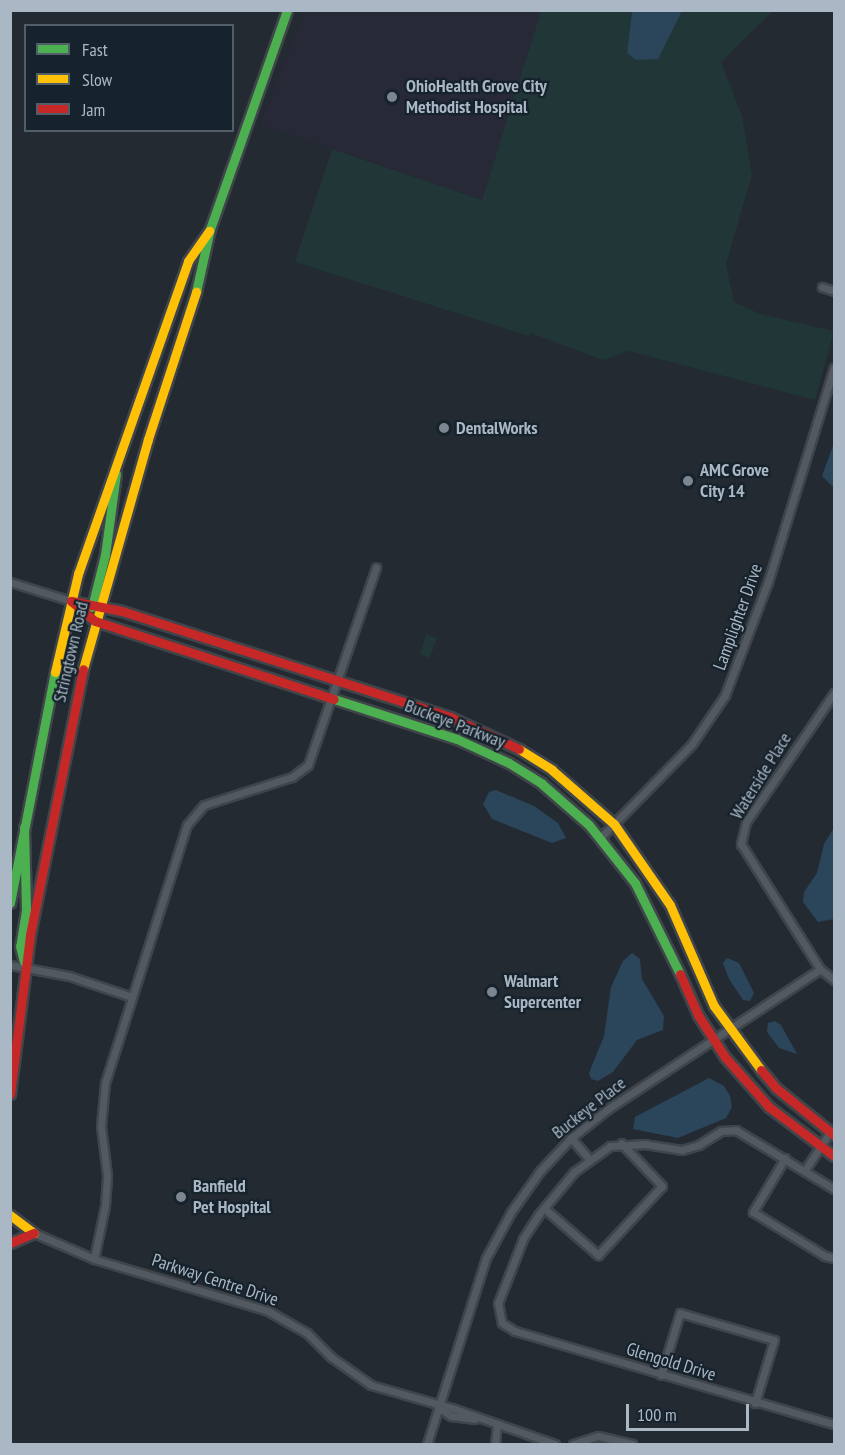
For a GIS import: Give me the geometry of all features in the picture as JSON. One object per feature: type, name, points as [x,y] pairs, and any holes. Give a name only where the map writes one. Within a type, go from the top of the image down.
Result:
[{"type":"main road","name":"Stringtown Road","points":[[10,1094],[26,967],[48,837],[95,621],[96,604],[205,264],[210,229],[287,10]]},
{"type":"main road","name":"Stringtown Road","points":[[10,903],[23,821],[70,602],[116,463],[188,261],[210,229]]},
{"type":"main road","points":[[96,604],[105,555],[116,463]]},
{"type":"main road","name":"Buckeye Parkway","points":[[70,602],[96,604],[450,717],[508,742],[566,780],[614,824],[670,905],[702,982],[729,1030],[776,1088],[832,1134]]},
{"type":"main road","name":"Buckeye Parkway","points":[[70,602],[95,621],[457,739],[503,760],[547,788],[601,837],[654,915],[712,1039],[770,1107],[819,1147],[834,1156]]},
{"type":"main road","points":[[23,821],[27,843],[26,910],[20,945],[26,967]]},
{"type":"main road","points":[[10,1047],[14,1058]]},
{"type":"main road","points":[[10,1215],[34,1233]]},
{"type":"main road","points":[[10,1243],[19,1236],[34,1233]]},
{"type":"street","points":[[822,287],[834,291]]},
{"type":"street","name":"Lamplighter Drive","points":[[601,837],[692,744],[725,695],[768,582],[834,368]]},
{"type":"street","points":[[94,1259],[105,1206],[107,1175],[101,1126],[105,1083],[192,817],[212,802],[292,777],[303,770],[312,759],[375,567]]},
{"type":"street","name":"Buckeye Parkway","points":[[10,582],[70,602]]},
{"type":"street","name":"Waterside Place","points":[[834,693],[746,822],[741,844],[820,969],[834,980]]},
{"type":"street","points":[[10,965],[69,976],[132,997]]},
{"type":"street","name":"Buckeye Place","points":[[427,1444],[486,1258],[525,1192],[571,1138],[712,1039],[820,969]]},
{"type":"street","points":[[621,1143],[662,1186],[598,1255],[544,1208],[589,1159],[600,1150],[621,1143],[682,1150],[731,1129],[785,1158],[834,1189]]},
{"type":"street","points":[[805,1170],[819,1147],[832,1134]]},
{"type":"street","points":[[571,1138],[589,1159]]},
{"type":"street","points":[[785,1158],[753,1212],[825,1256],[834,1258]]},
{"type":"street","name":"Glengold Drive","points":[[544,1208],[523,1239],[501,1291],[502,1323],[515,1331],[834,1424]]},
{"type":"street","name":"Parkway Centre Drive","points":[[34,1233],[94,1259],[268,1311],[307,1333],[370,1385],[438,1407],[451,1416],[475,1419],[555,1444]]},
{"type":"street","points":[[661,1375],[680,1313],[774,1340],[754,1402]]},
{"type":"street","points":[[495,1444],[497,1426]]},
{"type":"street","points":[[573,1444],[598,1436],[632,1444]]},
{"type":"shaded area","name":"OhioHealth Grove City Methodist Hospital","points":[[305,11],[541,11],[482,200],[260,124]]},
{"type":"green space","points":[[541,11],[632,11],[627,53],[636,60],[658,59],[682,11],[773,11],[721,62],[742,116],[752,175],[726,264],[734,302],[760,314],[834,331],[815,400],[629,351],[603,360],[531,333],[529,336],[295,262],[332,149],[482,200]]},
{"type":"green space","points":[[426,634],[437,638],[430,658],[420,654]]},
{"type":"water","points":[[632,11],[682,11],[658,59],[636,60],[627,53]]},
{"type":"water","points":[[834,443],[834,486],[832,486],[822,476]]},
{"type":"water","points":[[496,790],[534,806],[558,823],[566,838],[552,843],[492,819],[483,804],[489,792]]},
{"type":"water","points":[[834,828],[834,919],[818,922],[803,902],[804,892],[817,873],[824,844]]},
{"type":"water","points":[[632,953],[640,959],[642,979],[664,1016],[663,1030],[637,1040],[613,1072],[598,1081],[591,1079],[589,1073],[604,1036],[611,987],[623,961]]},
{"type":"water","points":[[727,958],[739,963],[754,993],[750,1001],[743,1000],[729,979],[723,963]]},
{"type":"water","points":[[775,1021],[781,1025],[797,1054],[779,1048],[767,1032],[768,1023]]},
{"type":"water","points":[[709,1078],[724,1086],[730,1096],[732,1107],[726,1118],[678,1138],[633,1129],[635,1117]]},
{"type":"traffic: fast","points":[[196,292],[210,229],[287,10]]},
{"type":"traffic: fast","points":[[92,607],[105,555],[116,474]]},
{"type":"traffic: fast","points":[[10,903],[55,672]]},
{"type":"traffic: fast","points":[[334,699],[457,739],[509,763],[542,784],[589,825],[635,883],[680,974]]},
{"type":"traffic: fast","points":[[24,827],[26,910],[20,946],[24,962]]},
{"type":"traffic: slow","points":[[55,672],[78,574],[188,261],[209,231]]},
{"type":"traffic: slow","points":[[83,669],[148,439],[196,292]]},
{"type":"traffic: slow","points":[[519,749],[552,770],[614,824],[670,905],[714,1006],[761,1070]]},
{"type":"traffic: slow","points":[[10,1215],[34,1233]]},
{"type":"traffic: jam","points":[[71,601],[95,621],[334,699]]},
{"type":"traffic: jam","points":[[71,601],[122,611],[450,717],[519,749]]},
{"type":"traffic: jam","points":[[10,1094],[30,935],[83,669]]},
{"type":"traffic: jam","points":[[680,974],[698,1015],[725,1057],[769,1107],[834,1156]]},
{"type":"traffic: jam","points":[[761,1070],[776,1088],[834,1135]]},
{"type":"traffic: jam","points":[[10,1243],[34,1233]]},
{"type":"place","name":"OhioHealth Grove City Methodist Hospital","points":[[392,97]]},
{"type":"place","name":"DentalWorks","points":[[444,428]]},
{"type":"place","name":"AMC Grove City 14","points":[[688,481]]},
{"type":"place","name":"Walmart Supercenter","points":[[492,992]]},
{"type":"place","name":"Banfield Pet Hospital","points":[[181,1197]]}]
